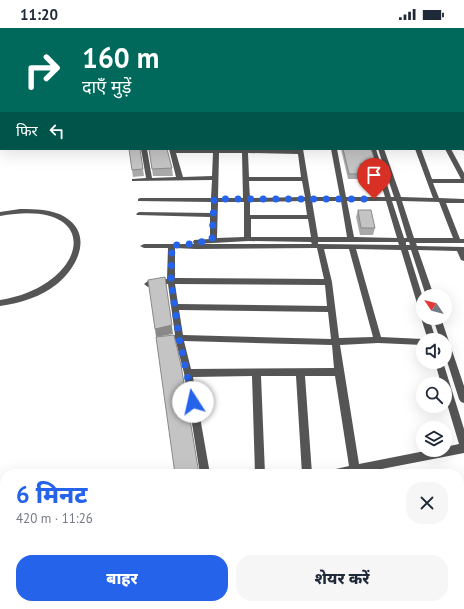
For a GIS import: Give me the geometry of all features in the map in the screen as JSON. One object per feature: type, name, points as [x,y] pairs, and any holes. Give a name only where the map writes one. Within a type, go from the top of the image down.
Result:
[{"type":"street","points":[[144,150],[150,180]]},
{"type":"street","points":[[180,179],[172,150],[216,152],[245,150],[300,150],[310,217],[316,244],[328,282],[330,309],[339,372],[356,469],[464,446],[441,369]]},
{"type":"street","points":[[245,150],[245,199],[248,239]]},
{"type":"street","points":[[334,150],[345,200],[351,243],[378,340]]},
{"type":"street","points":[[373,150],[400,240],[404,248],[417,289]]},
{"type":"street","points":[[381,150],[399,199],[428,289]]},
{"type":"street","points":[[144,246],[183,245],[196,247],[351,243],[400,240],[460,241],[430,181],[418,150]]},
{"type":"street","points":[[430,181],[464,180],[449,150]]},
{"type":"street","points":[[212,240],[216,152]]},
{"type":"street","points":[[134,180],[214,178]]},
{"type":"street","points":[[245,179],[305,179]]},
{"type":"street","points":[[140,200],[399,199],[464,201]]},
{"type":"street","points":[[0,214],[17,210],[35,210],[52,214],[65,220],[74,230],[78,242],[76,256],[70,266],[52,284],[33,295],[10,302],[0,303]]},
{"type":"street","points":[[139,214],[214,215]]},
{"type":"street","points":[[247,217],[310,217]]},
{"type":"street","points":[[183,245],[212,240],[248,239],[316,244]]},
{"type":"street","points":[[351,243],[404,248],[462,249],[464,258]]},
{"type":"street","points":[[172,245],[171,281],[179,338],[188,372],[204,469]]},
{"type":"street","points":[[148,284],[171,281],[328,282]]},
{"type":"street","points":[[175,307],[330,309]]},
{"type":"street","points":[[157,341],[179,338],[335,342],[378,340],[416,342]]},
{"type":"street","points":[[452,361],[464,399]]},
{"type":"street","points":[[188,372],[339,372]]},
{"type":"street","points":[[256,372],[260,469]]},
{"type":"street","points":[[300,373],[307,469]]},
{"type":"building","points":[[129,150],[140,150],[143,169],[132,170]]},
{"type":"building","points":[[149,150],[167,150],[172,168],[152,169]]},
{"type":"building","points":[[343,150],[371,150],[376,164],[360,164],[363,174],[349,174]]},
{"type":"building","points":[[358,210],[371,210],[375,228],[361,228]]},
{"type":"building","points":[[165,277],[172,325],[155,329],[148,280]]},
{"type":"building","points":[[174,335],[181,365],[198,469],[174,469],[156,337]]},
{"type":"route","points":[[193,402],[188,372],[179,338],[171,281],[172,245],[183,245],[212,240],[214,199],[374,199]]}]
